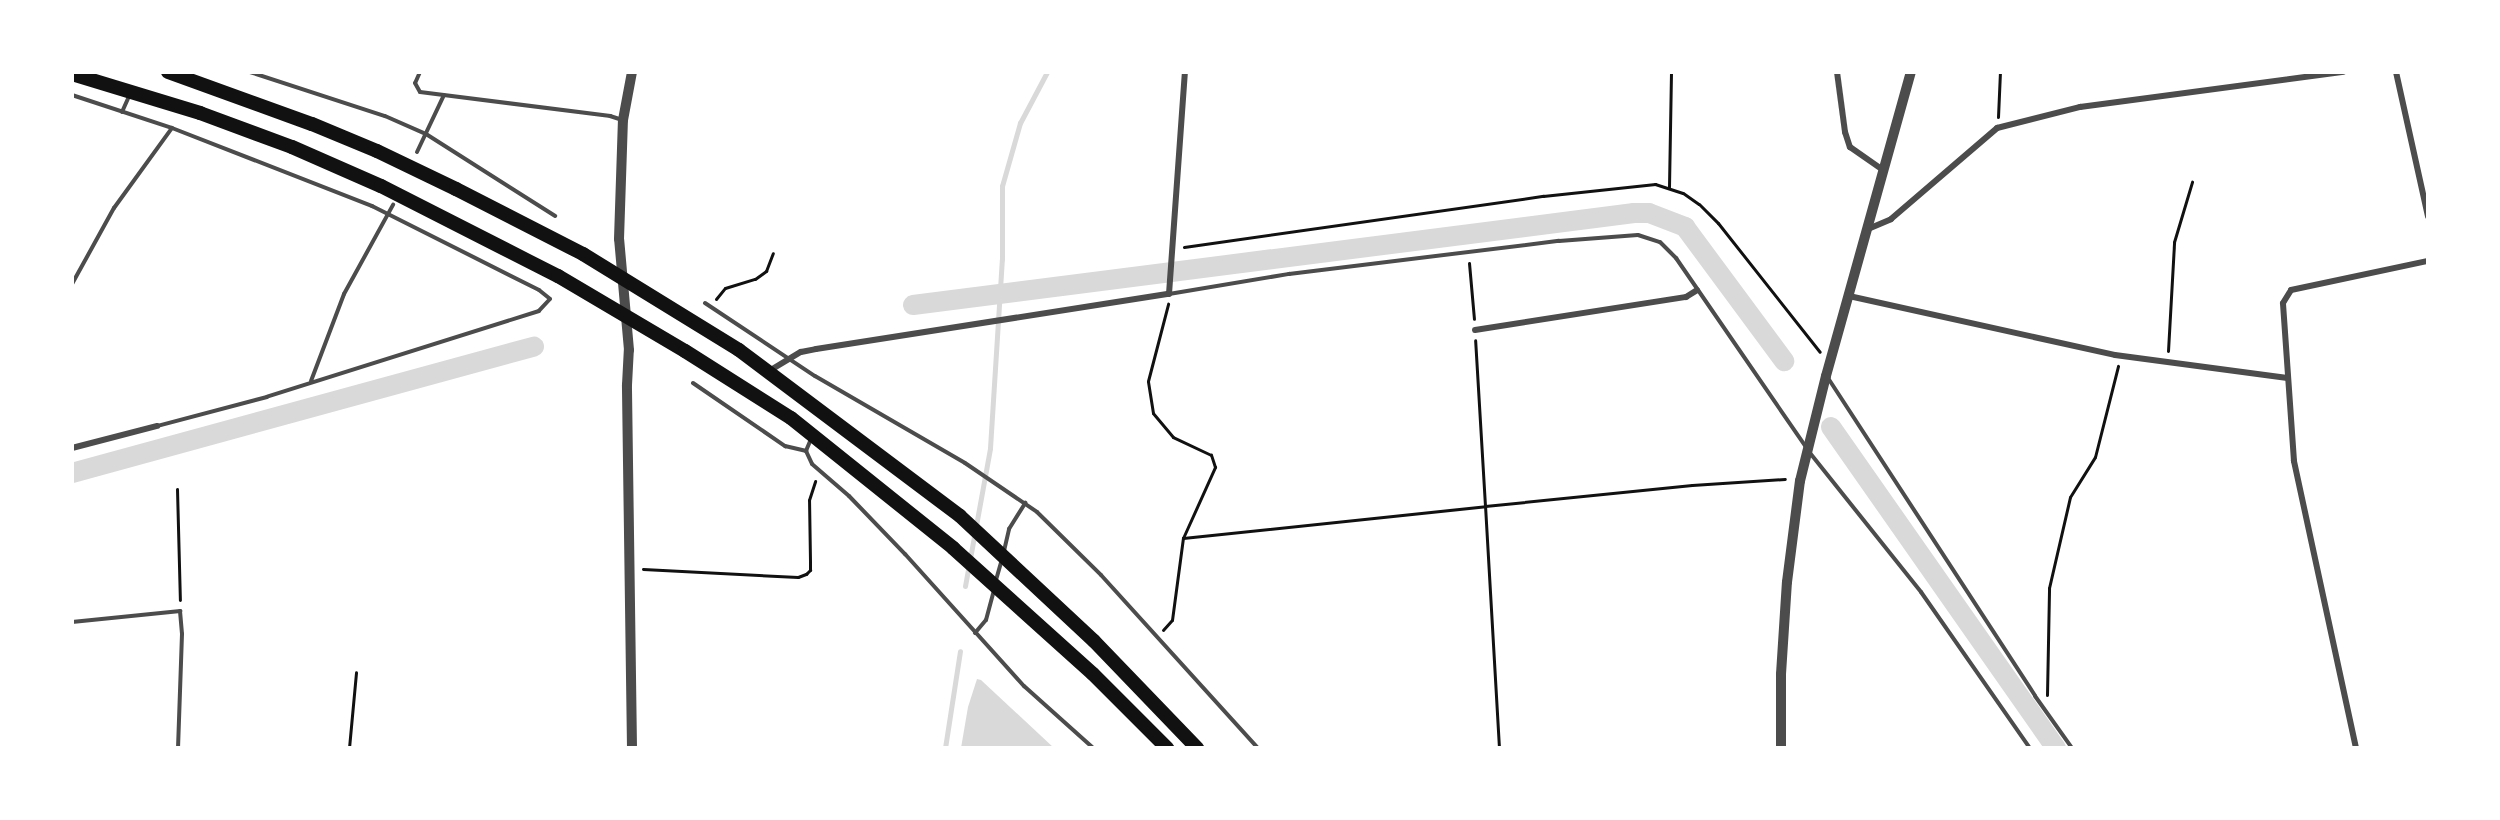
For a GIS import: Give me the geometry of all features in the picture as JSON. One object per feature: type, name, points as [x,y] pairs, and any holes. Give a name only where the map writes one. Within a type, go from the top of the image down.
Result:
[{"type":"highway","points":[[168,72],[251,100],[377,151],[513,217],[623,279],[770,371],[960,516],[1094,641],[1197,748]]},
{"type":"highway","points":[[72,74],[131,90],[282,144],[381,186],[558,276],[628,316],[791,418],[953,548],[1093,674],[1167,748]]},
{"type":"street","points":[[632,72],[623,120],[619,239],[628,316],[632,748]]},
{"type":"street","points":[[770,371],[789,358],[816,349],[1006,317],[1169,294],[1185,72]]},
{"type":"street","points":[[1837,72],[1845,132],[1850,147],[1883,170]]},
{"type":"street","points":[[1781,748],[1781,674],[1787,582],[1800,481],[1826,375],[1911,72]]},
{"type":"street","points":[[1868,229],[1891,219],[1997,128],[2080,108],[2344,72]]},
{"type":"street","points":[[2396,72],[2428,216]]},
{"type":"street","points":[[2356,748],[2294,461],[2283,303],[2291,290],[2428,261]]},
{"type":"street","points":[[1474,330],[1686,297],[1697,290]]},
{"type":"street","points":[[1849,296],[2120,356],[2287,378]]},
{"type":"street","points":[[72,448],[157,426]]},
{"type":"lane","points":[[250,72],[384,116],[426,134],[555,216]]},
{"type":"lane","points":[[420,72],[415,82],[420,92],[610,116],[623,120]]},
{"type":"lane","points":[[122,112],[131,90]]},
{"type":"lane","points":[[72,95],[268,163],[389,214],[539,290],[550,299],[539,311],[311,381],[267,397],[157,426]]},
{"type":"lane","points":[[417,152],[444,95]]},
{"type":"lane","points":[[72,284],[114,208],[172,128]]},
{"type":"lane","points":[[311,381],[344,294],[393,205]]},
{"type":"lane","points":[[1169,294],[1288,274],[1559,241],[1638,235],[1667,248],[1807,449],[1921,592],[2030,748]]},
{"type":"lane","points":[[705,303],[789,358],[965,463],[1024,503],[1058,532],[1157,636],[1258,748]]},
{"type":"lane","points":[[1826,375],[2072,748]]},
{"type":"lane","points":[[693,383],[785,446],[806,451]]},
{"type":"lane","points":[[813,436],[806,451],[812,464],[849,496],[897,546],[1024,686],[1093,748]]},
{"type":"lane","points":[[975,633],[986,620],[1009,529],[1024,503]]},
{"type":"lane","points":[[72,622],[180,611],[182,634],[178,748]]},
{"type":"path","points":[[1670,187],[1671,72]]},
{"type":"path","points":[[1997,128],[2000,72]]},
{"type":"path","points":[[2167,362],[2174,242],[2192,182]]},
{"type":"path","points":[[1172,248],[1624,185],[1655,184],[1670,187],[1699,204],[1718,223],[1813,345],[1830,362]]},
{"type":"path","points":[[713,308],[717,295],[725,288],[755,279],[766,272],[773,253]]},
{"type":"path","points":[[1468,253],[1499,748]]},
{"type":"path","points":[[1157,636],[1172,620],[1183,538],[1215,467],[1211,456],[1173,438],[1153,413],[1148,381],[1153,355],[1165,323],[1169,294]]},
{"type":"path","points":[[2046,711],[2049,674],[2049,588],[2070,497],[2095,457],[2120,356]]},
{"type":"path","points":[[630,569],[798,577],[806,574],[810,570],[811,490],[821,472]]},
{"type":"path","points":[[1183,538],[1716,483],[1763,479],[1800,481]]},
{"type":"path","points":[[177,489],[180,611]]},
{"type":"path","points":[[349,748],[356,672]]},
{"type":"shaded area","points":[[977,679],[981,680],[1054,748],[961,748],[968,707]]},
{"type":"waterway","points":[[965,586],[990,448],[1002,259],[1002,186],[1020,123],[1047,72]]},
{"type":"waterway","points":[[913,305],[1634,213],[1649,213],[1685,227],[1784,361]]},
{"type":"waterway","points":[[72,473],[534,347]]},
{"type":"waterway","points":[[1831,427],[2056,748]]},
{"type":"waterway","points":[[945,748],[960,651]]}]
